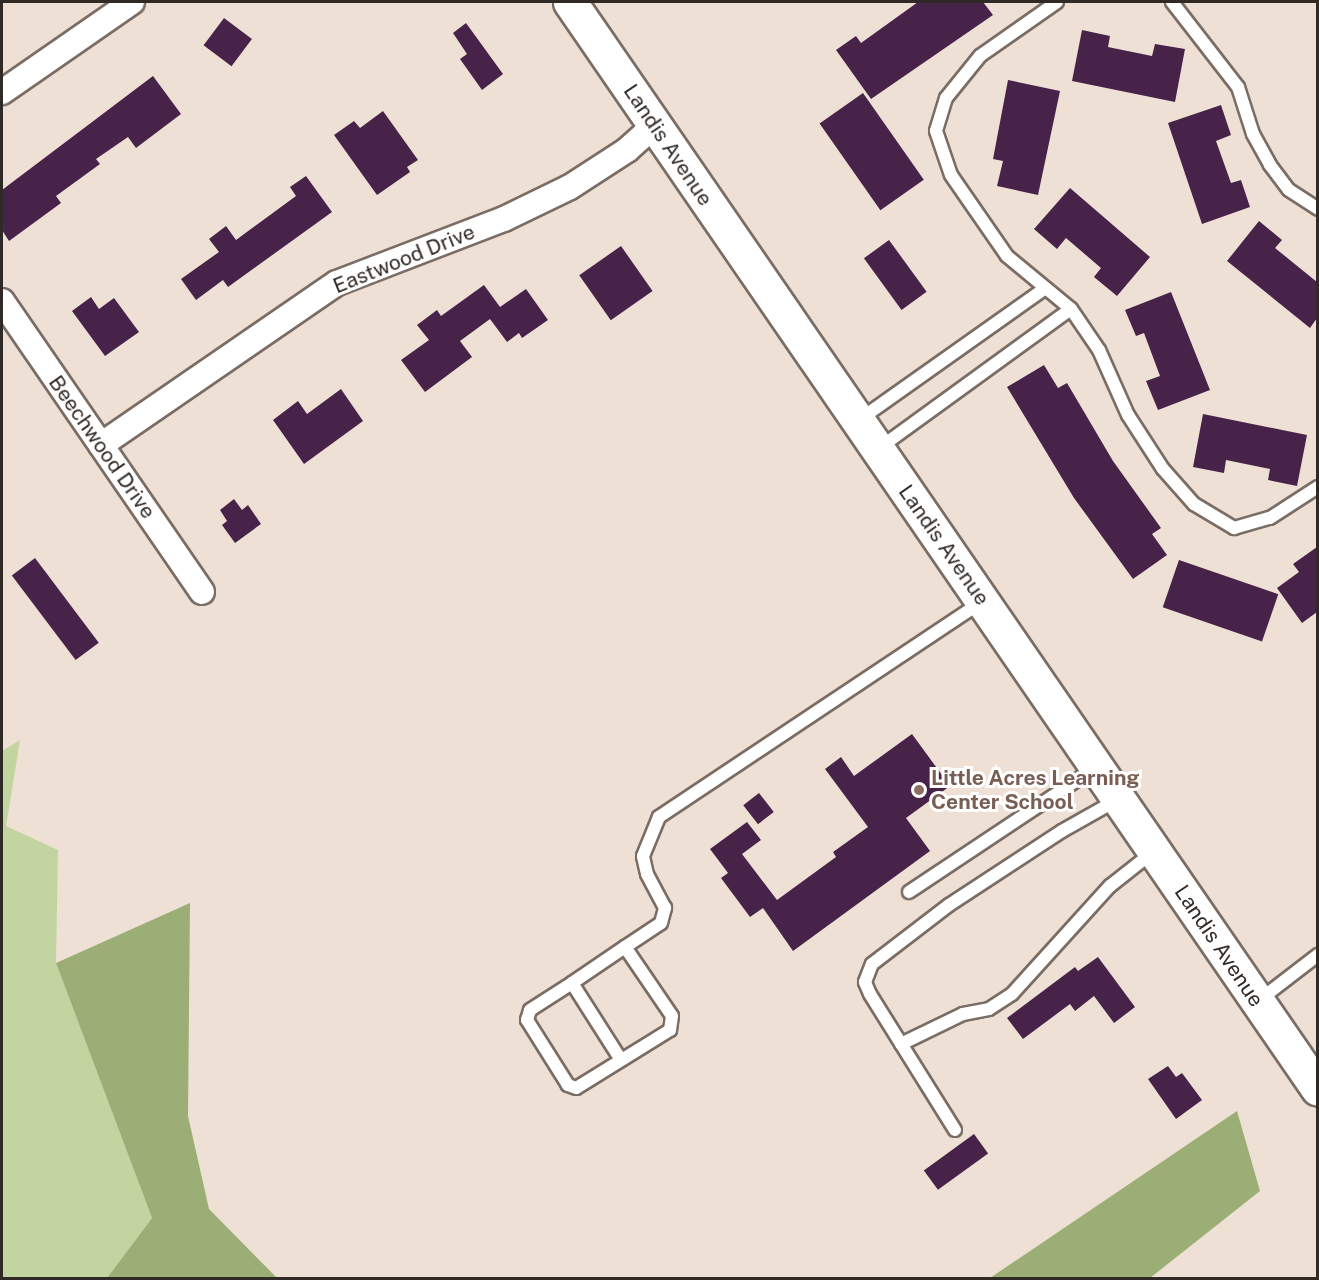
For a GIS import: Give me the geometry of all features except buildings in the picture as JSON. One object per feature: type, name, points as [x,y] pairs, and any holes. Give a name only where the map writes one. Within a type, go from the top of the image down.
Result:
[{"type":"main road","name":"Landis Avenue","points":[[570,2],[1317,1089]]},
{"type":"street","points":[[2,92],[132,2]]},
{"type":"street","name":"Eastwood Drive","points":[[101,445],[337,283],[504,219],[570,187],[627,150],[655,125]]},
{"type":"street","name":"Beechwood Drive","points":[[2,301],[202,592]]},
{"type":"lane","points":[[1057,2],[980,56],[946,98],[936,131],[951,175],[1007,256],[1044,289],[1071,309],[1099,350],[1128,415],[1163,469],[1194,504],[1234,528],[1270,518],[1317,487]]},
{"type":"lane","points":[[1172,2],[1238,87],[1253,134],[1270,165],[1289,190],[1317,209]]},
{"type":"lane","points":[[858,421],[1044,289]]},
{"type":"lane","points":[[878,449],[1071,309]]},
{"type":"lane","points":[[625,947],[672,1016],[670,1030],[576,1088],[568,1084],[527,1020],[530,1010],[572,983],[625,947],[662,923],[665,908],[647,874],[643,856],[659,817],[982,601]]},
{"type":"lane","points":[[909,892],[1096,767]]},
{"type":"lane","points":[[956,1130],[870,994],[865,982],[872,964],[949,905],[1062,831],[1118,800]]},
{"type":"lane","points":[[901,1044],[963,1014],[989,1009],[1012,994],[1110,886],[1154,851]]},
{"type":"lane","points":[[1257,1001],[1317,956]]},
{"type":"lane","points":[[572,983],[621,1060]]},
{"type":"green space","points":[[20,740],[6,826],[58,850],[56,963],[152,1218],[107,1278],[2,1278],[2,751]]},
{"type":"green space","points":[[190,903],[188,1116],[209,1209],[277,1278],[107,1278],[152,1218],[56,963]]},
{"type":"green space","points":[[1237,1111],[1260,1191],[1150,1278],[990,1278]]},
{"type":"place","name":"Little Acres Learning Center School","points":[[919,790]]}]
